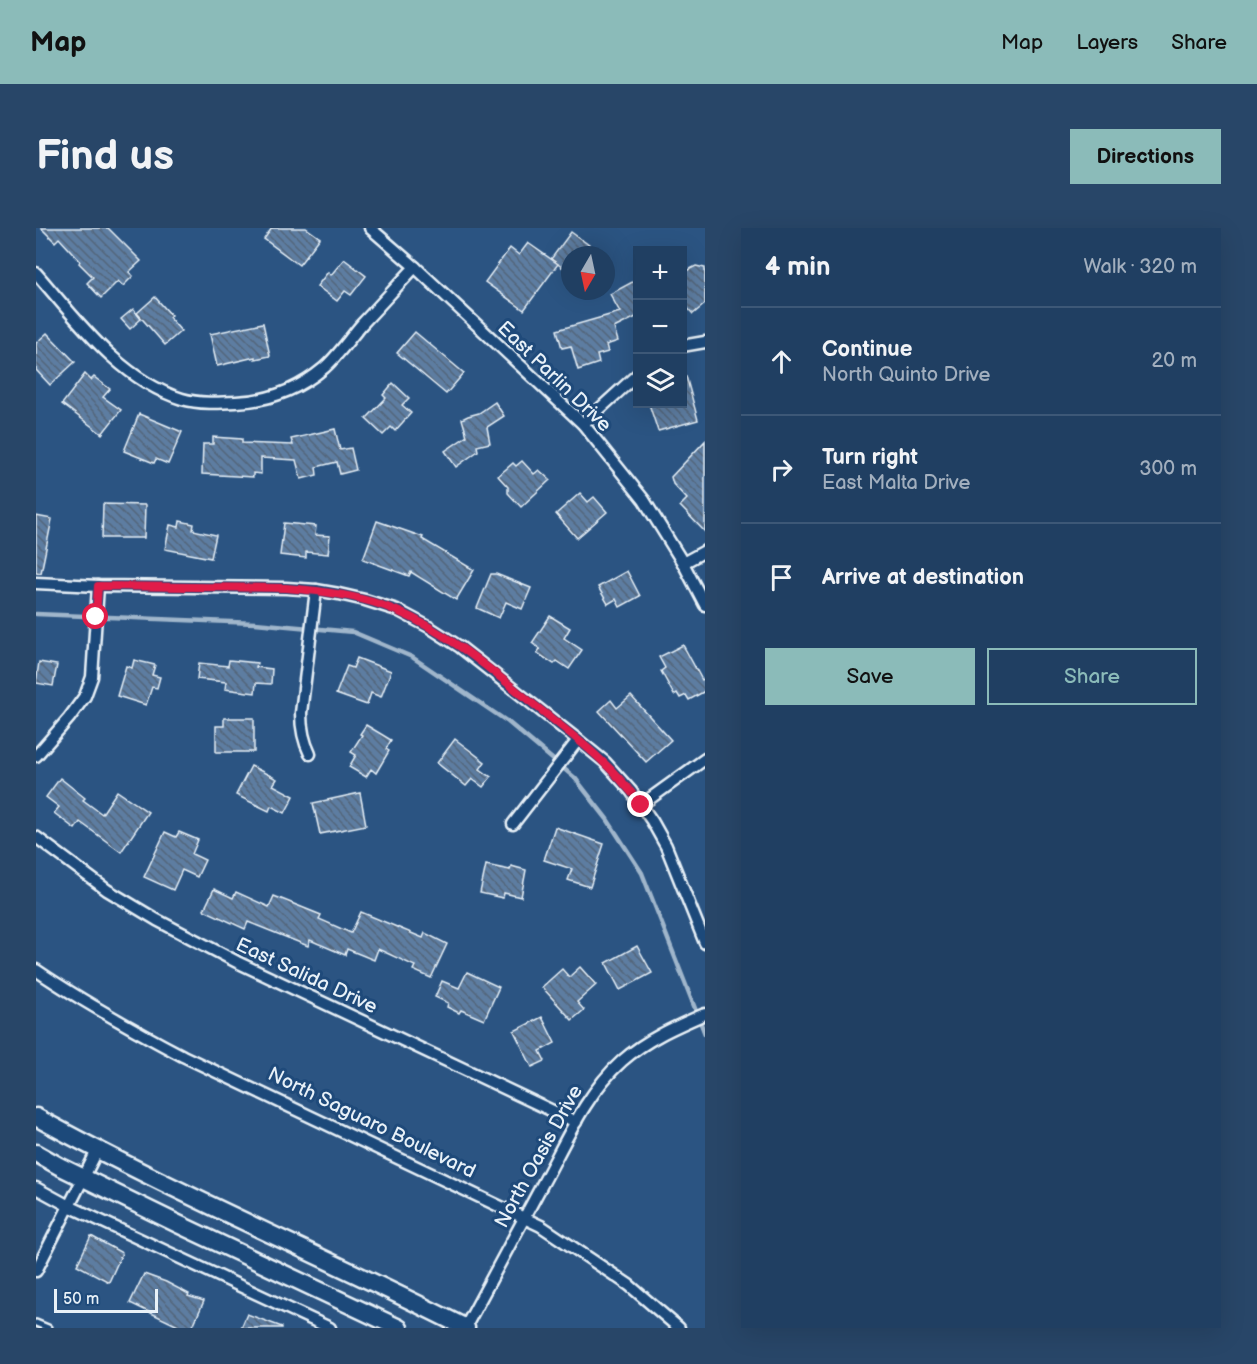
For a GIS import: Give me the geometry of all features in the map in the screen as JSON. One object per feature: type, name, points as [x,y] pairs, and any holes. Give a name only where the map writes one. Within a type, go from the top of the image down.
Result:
[{"type":"main road","points":[[36,1117],[97,1151],[401,1295],[465,1328]]},
{"type":"main road","points":[[36,1153],[209,1239],[399,1328]]},
{"type":"street","name":"East Parlin Drive","points":[[370,228],[583,423],[644,500],[705,605]]},
{"type":"street","points":[[36,273],[97,342],[137,377],[157,390],[184,400],[217,403],[244,402],[273,396],[298,386],[323,369],[415,267]]},
{"type":"street","points":[[687,345],[705,342]]},
{"type":"street","points":[[583,423],[633,378]]},
{"type":"street","points":[[682,563],[705,551]]},
{"type":"street","points":[[36,583],[98,586],[245,587],[316,591],[365,600],[397,610],[429,627],[460,647],[578,740],[605,762],[631,791],[666,846],[705,943]]},
{"type":"street","points":[[36,756],[85,696],[92,677],[98,586]]},
{"type":"street","points":[[310,754],[301,731],[301,713],[316,591]]},
{"type":"street","points":[[513,824],[578,740]]},
{"type":"street","points":[[641,805],[705,759]]},
{"type":"street","name":"East Salida Drive","points":[[36,837],[108,890],[157,920],[237,962],[576,1122]]},
{"type":"street","name":"North Saguaro Boulevard","points":[[36,969],[91,1006],[183,1056],[525,1218],[629,1285],[679,1328]]},
{"type":"street","name":"North Oasis Drive","points":[[465,1328],[597,1087],[621,1061],[639,1046],[663,1032],[705,1014]]},
{"type":"street","points":[[36,1271],[97,1151]]},
{"type":"street","points":[[36,1188],[69,1206],[330,1328]]},
{"type":"lane","points":[[36,1323],[48,1328]]},
{"type":"building","points":[[41,228],[108,228],[141,261],[129,272],[133,276],[123,286],[118,281],[101,298],[87,283],[93,277],[79,263],[80,261],[59,238],[55,242]]},
{"type":"building","points":[[272,228],[306,228],[320,238],[299,265],[264,239]]},
{"type":"building","points":[[571,232],[590,246],[561,246],[561,266],[551,259]]},
{"type":"building","points":[[528,243],[558,264],[524,310],[485,282],[510,248],[519,255]]},
{"type":"building","points":[[344,259],[366,276],[351,295],[345,291],[337,301],[317,286],[328,272],[331,275]]},
{"type":"building","points":[[696,266],[705,268],[705,304],[693,314],[687,307],[687,270]]},
{"type":"building","points":[[633,282],[633,318],[614,328],[618,341],[606,345],[608,352],[597,355],[599,363],[578,370],[571,346],[562,348],[557,330],[620,312],[613,300],[615,291]]},
{"type":"building","points":[[155,297],[181,331],[165,345],[137,313]]},
{"type":"building","points":[[133,309],[141,319],[130,329],[121,319]]},
{"type":"building","points":[[263,323],[270,356],[217,366],[210,334]]},
{"type":"building","points":[[415,332],[464,373],[446,394],[397,353]]},
{"type":"building","points":[[47,333],[75,362],[50,385],[36,370],[36,343]]},
{"type":"building","points":[[85,374],[91,380],[94,377],[110,389],[103,397],[121,410],[102,434],[62,404]]},
{"type":"building","points":[[687,380],[698,420],[658,431],[650,408],[687,408]]},
{"type":"building","points":[[393,383],[409,398],[402,405],[411,413],[395,431],[391,427],[383,435],[366,419],[386,398],[383,395]]},
{"type":"building","points":[[495,402],[504,416],[487,427],[490,443],[477,446],[478,451],[456,467],[445,451],[467,436],[462,419],[479,413]]},
{"type":"building","points":[[139,414],[182,432],[168,464],[156,459],[154,463],[124,451]]},
{"type":"building","points":[[335,429],[340,450],[351,448],[356,470],[340,474],[337,462],[316,467],[317,475],[301,479],[296,460],[261,458],[261,474],[253,473],[253,477],[202,474],[203,444],[213,444],[213,437],[242,439],[242,443],[293,445],[291,439]]},
{"type":"building","points":[[705,441],[705,532],[680,506],[687,499],[673,484],[671,477]]},
{"type":"building","points":[[522,461],[534,474],[539,470],[550,480],[521,507],[508,493],[508,487],[498,476],[513,463],[516,466]]},
{"type":"building","points":[[580,493],[588,502],[594,497],[607,512],[577,538],[556,514]]},
{"type":"building","points":[[103,504],[145,505],[144,538],[102,538]]},
{"type":"building","points":[[36,516],[52,519],[41,573],[36,572]]},
{"type":"building","points":[[180,521],[194,524],[193,530],[216,535],[211,558],[165,549],[170,525],[179,527]]},
{"type":"building","points":[[377,521],[423,537],[422,539],[474,570],[456,600],[411,572],[409,576],[363,559]]},
{"type":"building","points":[[284,523],[316,526],[315,535],[330,536],[328,554],[306,552],[306,558],[280,555]]},
{"type":"building","points":[[627,571],[640,596],[620,607],[616,599],[608,604],[598,587]]},
{"type":"building","points":[[491,574],[531,588],[522,609],[506,602],[499,618],[477,608]]},
{"type":"building","points":[[550,616],[570,628],[564,638],[582,650],[569,669],[557,661],[554,664],[537,653],[540,649],[532,643]]},
{"type":"building","points":[[683,645],[702,680],[705,678],[705,691],[689,700],[686,695],[680,698],[677,693],[674,695],[661,671],[665,668],[659,657]]},
{"type":"building","points":[[357,658],[391,671],[381,697],[371,693],[367,705],[336,694],[347,666],[353,668]]},
{"type":"building","points":[[134,660],[155,665],[152,675],[160,677],[157,688],[152,687],[146,705],[117,696],[126,666],[132,668]]},
{"type":"building","points":[[229,660],[257,663],[256,667],[272,669],[271,684],[256,683],[255,693],[225,689],[226,682],[197,679],[199,663],[228,666]]},
{"type":"building","points":[[39,662],[57,665],[53,686],[36,683]]},
{"type":"building","points":[[631,696],[671,740],[646,762],[599,711],[611,700],[617,708]]},
{"type":"building","points":[[224,718],[254,718],[254,752],[216,752],[216,726],[224,726]]},
{"type":"building","points":[[366,725],[391,740],[386,749],[389,751],[376,773],[371,769],[366,777],[349,767],[356,755],[351,752]]},
{"type":"building","points":[[455,739],[485,762],[480,769],[491,777],[483,787],[472,779],[466,786],[437,763]]},
{"type":"building","points":[[251,766],[277,779],[273,785],[294,796],[285,813],[271,806],[269,811],[236,795]]},
{"type":"building","points":[[60,778],[102,814],[117,791],[148,812],[121,852],[80,822],[75,829],[54,813],[59,807],[46,797]]},
{"type":"building","points":[[360,793],[366,825],[320,834],[313,803]]},
{"type":"building","points":[[555,827],[604,844],[590,887],[568,880],[572,869],[544,860]]},
{"type":"building","points":[[165,832],[176,837],[179,832],[198,840],[192,854],[205,860],[197,877],[182,870],[173,890],[144,877]]},
{"type":"building","points":[[486,865],[510,870],[511,866],[526,870],[521,897],[504,893],[503,898],[480,893]]},
{"type":"building","points":[[214,889],[233,898],[236,892],[269,907],[274,896],[321,915],[319,919],[351,933],[361,912],[423,938],[425,933],[447,944],[431,978],[413,970],[415,966],[378,949],[374,960],[347,949],[345,955],[310,940],[308,946],[248,922],[245,929],[204,910]]},
{"type":"building","points":[[637,946],[652,973],[620,990],[606,963]]},
{"type":"building","points":[[580,967],[596,985],[577,1002],[584,1010],[572,1020],[542,987],[562,969],[569,977]]},
{"type":"building","points":[[467,972],[499,987],[484,1020],[461,1010],[459,1013],[447,1007],[448,1003],[435,997],[442,981],[459,988]]},
{"type":"building","points":[[542,1017],[555,1043],[540,1051],[545,1061],[532,1067],[514,1031]]},
{"type":"building","points":[[91,1236],[122,1253],[109,1282],[77,1265]]},
{"type":"building","points":[[144,1274],[166,1282],[189,1294],[188,1296],[204,1301],[192,1328],[182,1328],[130,1303]]},
{"type":"building","points":[[247,1314],[282,1327],[282,1328],[241,1328]]},
{"type":"waterway","points":[[36,614],[255,623],[353,632],[412,657],[508,722],[575,778],[607,819],[642,873],[705,1034]]},
{"type":"route","points":[[96,617],[98,586],[286,588],[365,600],[397,610],[460,647],[578,740],[605,762],[641,805]]}]
